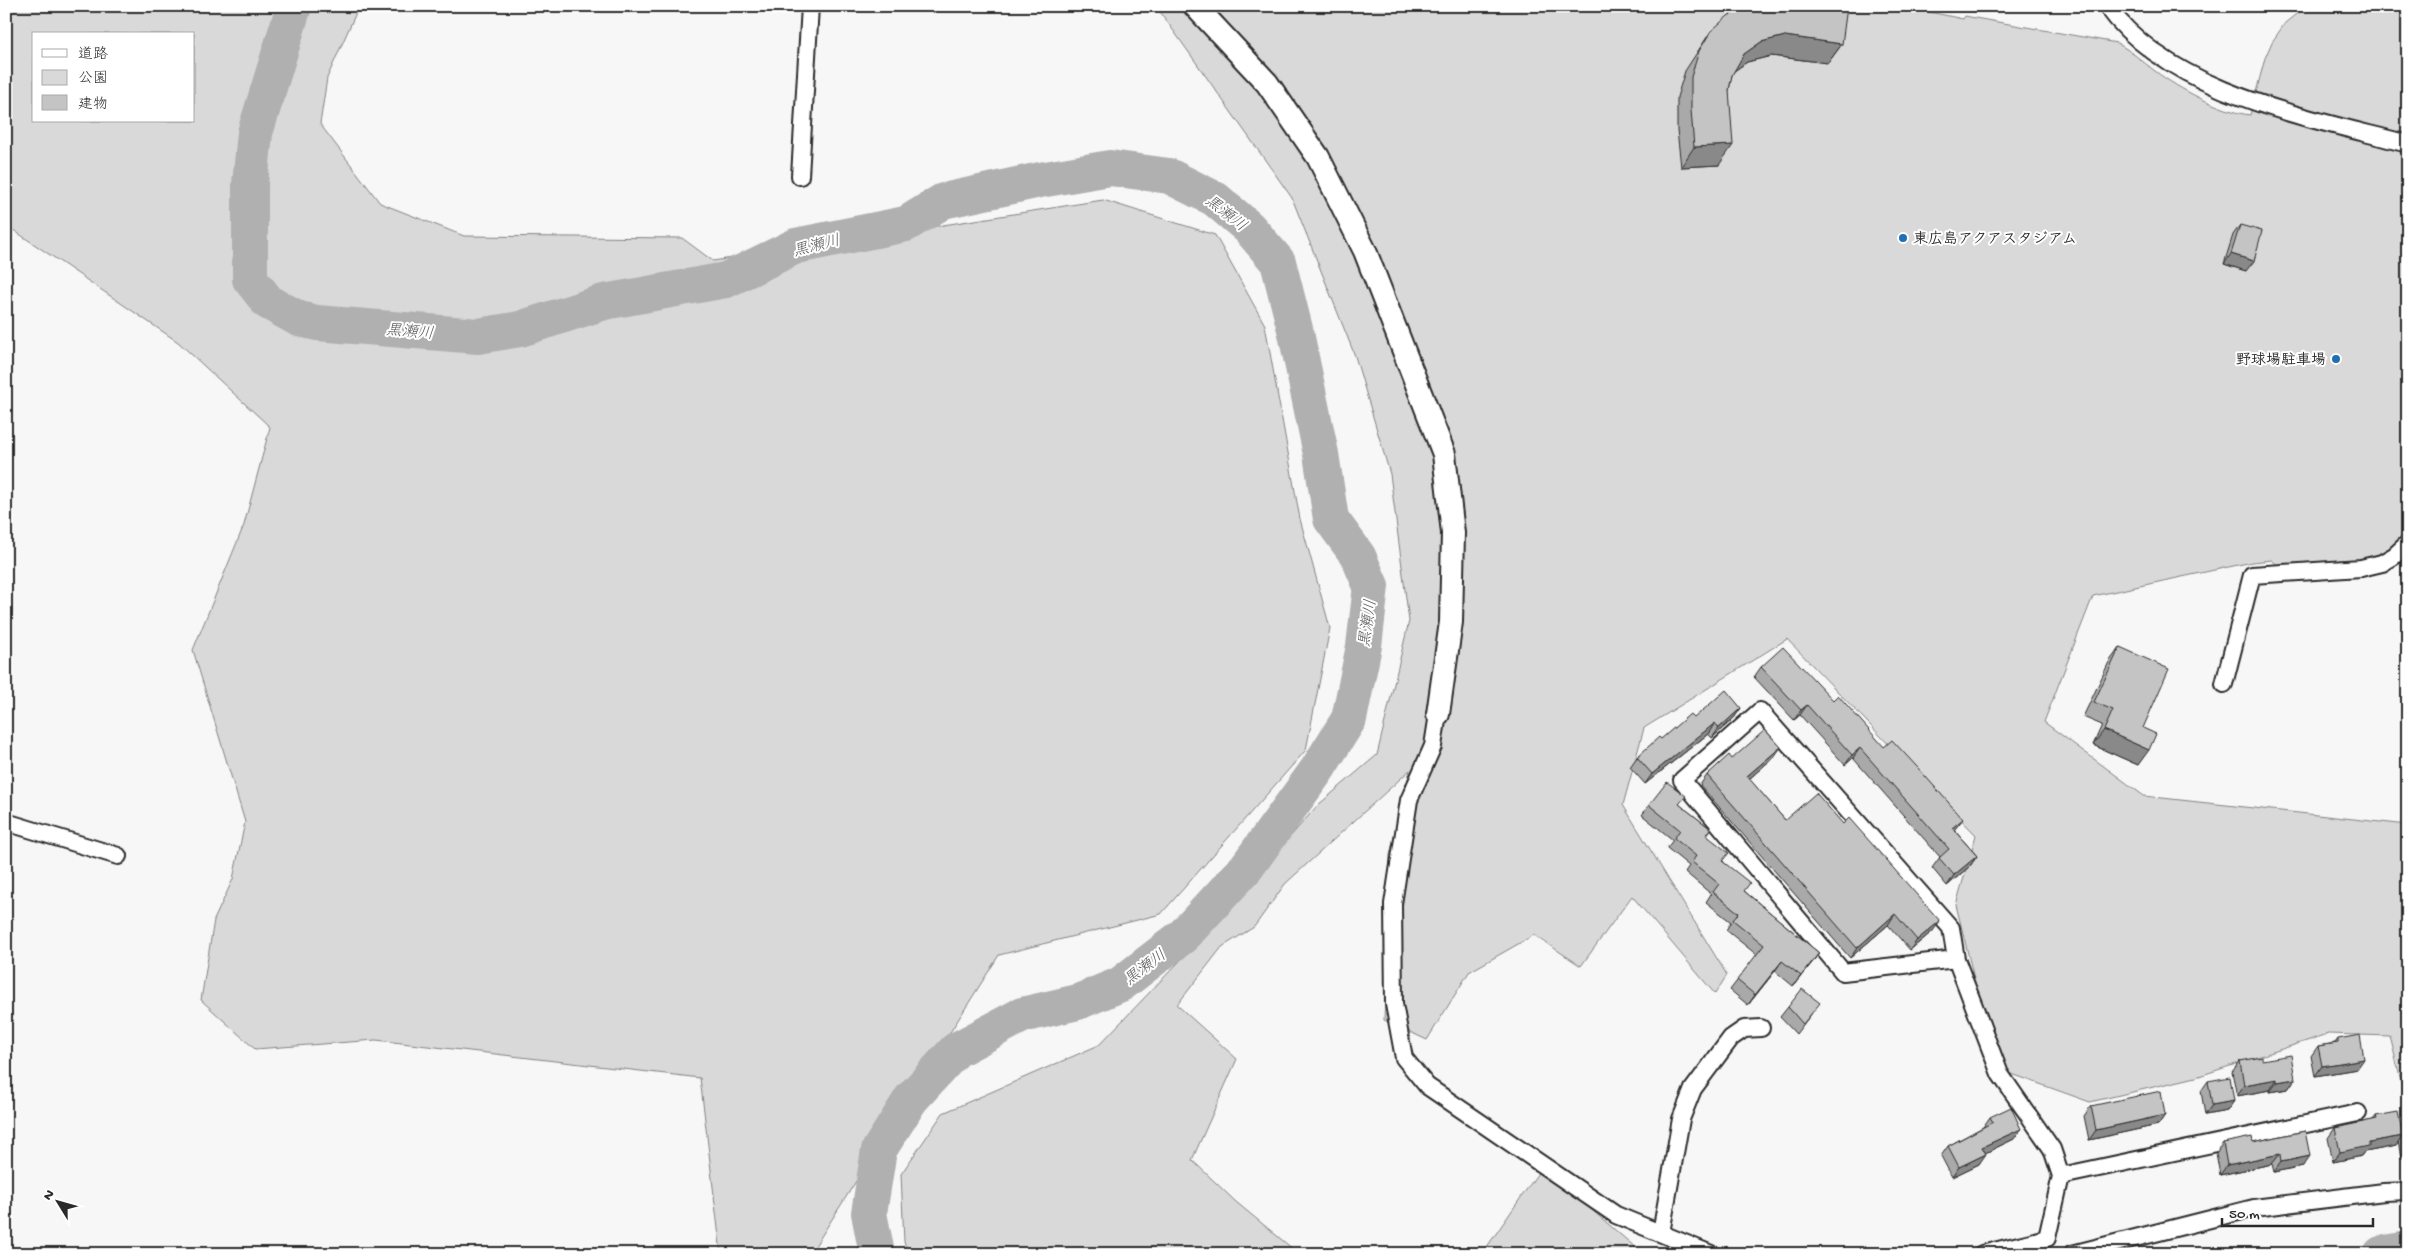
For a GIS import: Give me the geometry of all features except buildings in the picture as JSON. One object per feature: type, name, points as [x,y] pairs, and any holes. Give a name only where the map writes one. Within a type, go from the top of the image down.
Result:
[{"type":"street","points":[[800,176],[810,6]]},
{"type":"street","points":[[1195,6],[1267,83],[1318,157],[1365,251],[1444,454],[1454,533],[1452,622],[1433,746],[1409,800],[1393,904],[1394,1004],[1404,1058],[1427,1086],[1616,1215],[1712,1254]]},
{"type":"street","points":[[2107,6],[2150,50],[2218,89],[2272,108],[2408,144]]},
{"type":"street","points":[[2224,684],[2252,575],[2361,568],[2382,563],[2394,556],[2408,543]]},
{"type":"street","points":[[1956,958],[1843,972],[1682,780],[1760,711],[1951,928],[1956,958],[2000,1074],[2052,1149],[2061,1176],[2047,1238],[1982,1254]]},
{"type":"street","points":[[6,822],[118,856]]},
{"type":"street","points":[[1661,1233],[1681,1119],[1693,1089],[1731,1038],[1744,1029],[1761,1028]]},
{"type":"street","points":[[2061,1176],[2358,1113]]},
{"type":"street","points":[[2072,1254],[2254,1208],[2384,1192],[2408,1192]]},
{"type":"green space","points":[[6,6],[359,6],[327,78],[320,124],[380,203],[464,236],[682,238],[713,261],[1103,200],[1215,235],[1265,325],[1300,519],[1330,628],[1306,750],[1161,914],[999,955],[810,1254],[721,1254],[700,1078],[376,1040],[255,1049],[201,1000],[214,920],[233,879],[245,822],[193,650],[244,525],[270,427],[178,342],[6,225]]},
{"type":"green space","points":[[1156,6],[1901,6],[1963,19],[1965,16],[2117,43],[2165,78],[2188,92],[2226,109],[2250,115],[2265,58],[2272,42],[2285,23],[2306,6],[2408,6],[2408,535],[2384,554],[2366,559],[2279,567],[2272,560],[2252,562],[2093,596],[2044,722],[2144,796],[2408,825],[2408,1111],[2390,1036],[2328,1034],[2196,1077],[2090,1102],[2009,1073],[1982,1011],[1956,905],[1976,835],[1787,639],[1644,728],[1623,805],[1727,975],[1715,994],[1632,896],[1581,966],[1534,935],[1469,972],[1427,1040],[1384,1020],[1390,855],[1410,770],[1285,884],[1254,927],[1222,947],[1177,1005],[1237,1059],[1192,1160],[1236,1202],[1299,1254],[909,1254],[904,1242],[901,1174],[943,1113],[1099,1045],[1200,940],[1317,806],[1377,755],[1409,621],[1390,474],[1355,356],[1292,198]]},
{"type":"green space","points":[[1542,1167],[1643,1254],[1482,1254]]},
{"type":"waterway","name":"黒瀬川","points":[[294,6],[255,133],[250,184],[250,279],[268,302],[299,319],[317,323],[478,336],[520,329],[604,302],[726,280],[796,246],[906,224],[943,201],[1040,180],[1110,168],[1169,176],[1215,199],[1249,228],[1278,262],[1296,333],[1321,454],[1331,519],[1358,556],[1371,586],[1364,646],[1349,719],[1317,770],[1246,868],[1183,936],[1121,984],[1078,1002],[1022,1015],[956,1050],[911,1099],[879,1150],[869,1213],[877,1254]]},
{"type":"waterway","name":"黒瀬川","points":[[2381,1254],[2408,1249]]},
{"type":"place","name":"東広島アクアスタジアム","points":[[1903,238]]},
{"type":"place","name":"野球場駐車場","points":[[2336,359]]}]
